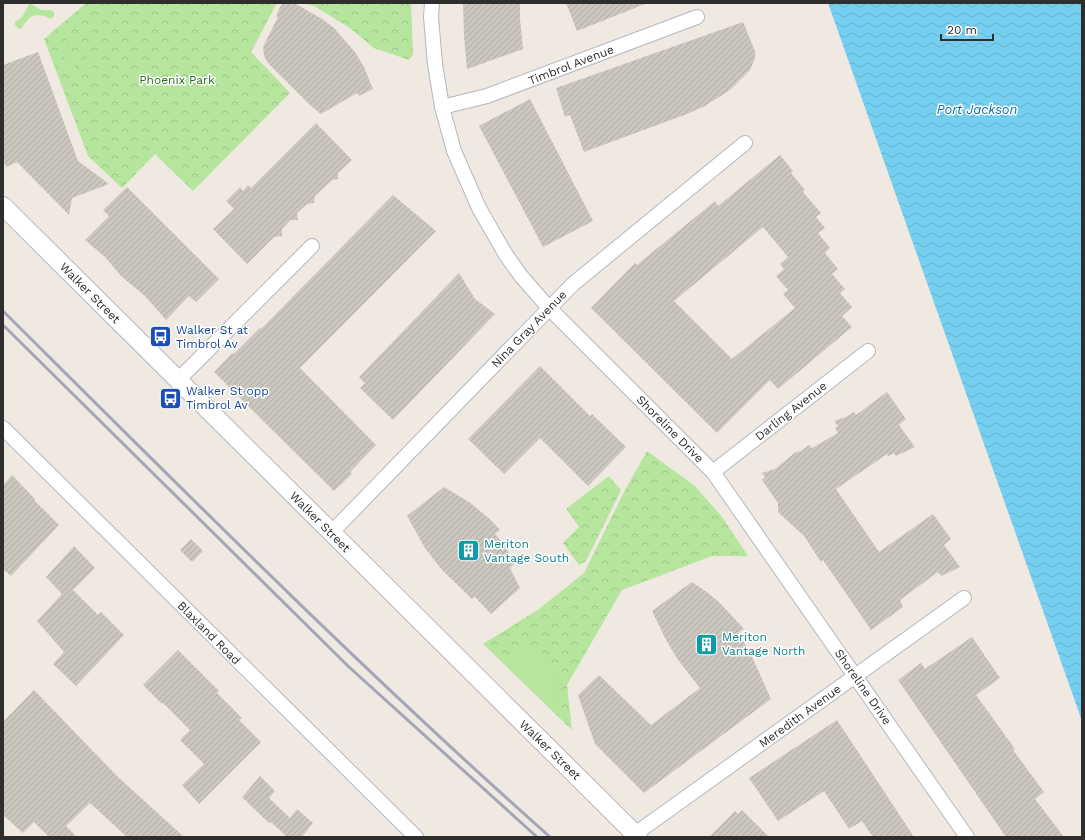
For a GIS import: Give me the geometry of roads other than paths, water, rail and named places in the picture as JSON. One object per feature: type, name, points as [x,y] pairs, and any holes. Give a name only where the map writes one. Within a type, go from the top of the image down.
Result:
[{"type":"street","name":"Shoreline Drive","points":[[432,3],[431,17],[435,64],[442,108],[454,151],[487,225],[506,255],[521,276],[549,308],[713,472],[967,837]]},
{"type":"street","name":"Timbrol Avenue","points":[[442,108],[487,96],[697,17]]},
{"type":"street","name":"Nina Gray Avenue","points":[[331,533],[573,284],[745,143]]},
{"type":"street","name":"Walker Street","points":[[3,206],[636,835]]},
{"type":"street","points":[[178,380],[312,246]]},
{"type":"street","name":"Darling Avenue","points":[[713,472],[868,351]]},
{"type":"street","name":"Blaxland Road","points":[[3,428],[416,837]]},
{"type":"street","name":"Meredith Avenue","points":[[636,835],[964,598]]},
{"type":"water","name":"Port Jackson","points":[[828,3],[1082,3],[1082,721]]},
{"type":"railway","points":[[3,311],[341,644],[550,837]]},
{"type":"railway","points":[[3,325],[349,667],[537,837]]},
{"type":"place","name":"Walker St at Timbrol Av","points":[[161,337]]},
{"type":"place","name":"Walker St opp Timbrol Av","points":[[171,398]]},
{"type":"place","name":"Meriton Vantage South","points":[[468,551]]},
{"type":"place","name":"Meriton Vantage North","points":[[707,644]]},
{"type":"park label","name":"Phoenix Park","points":[[177,80]]}]
